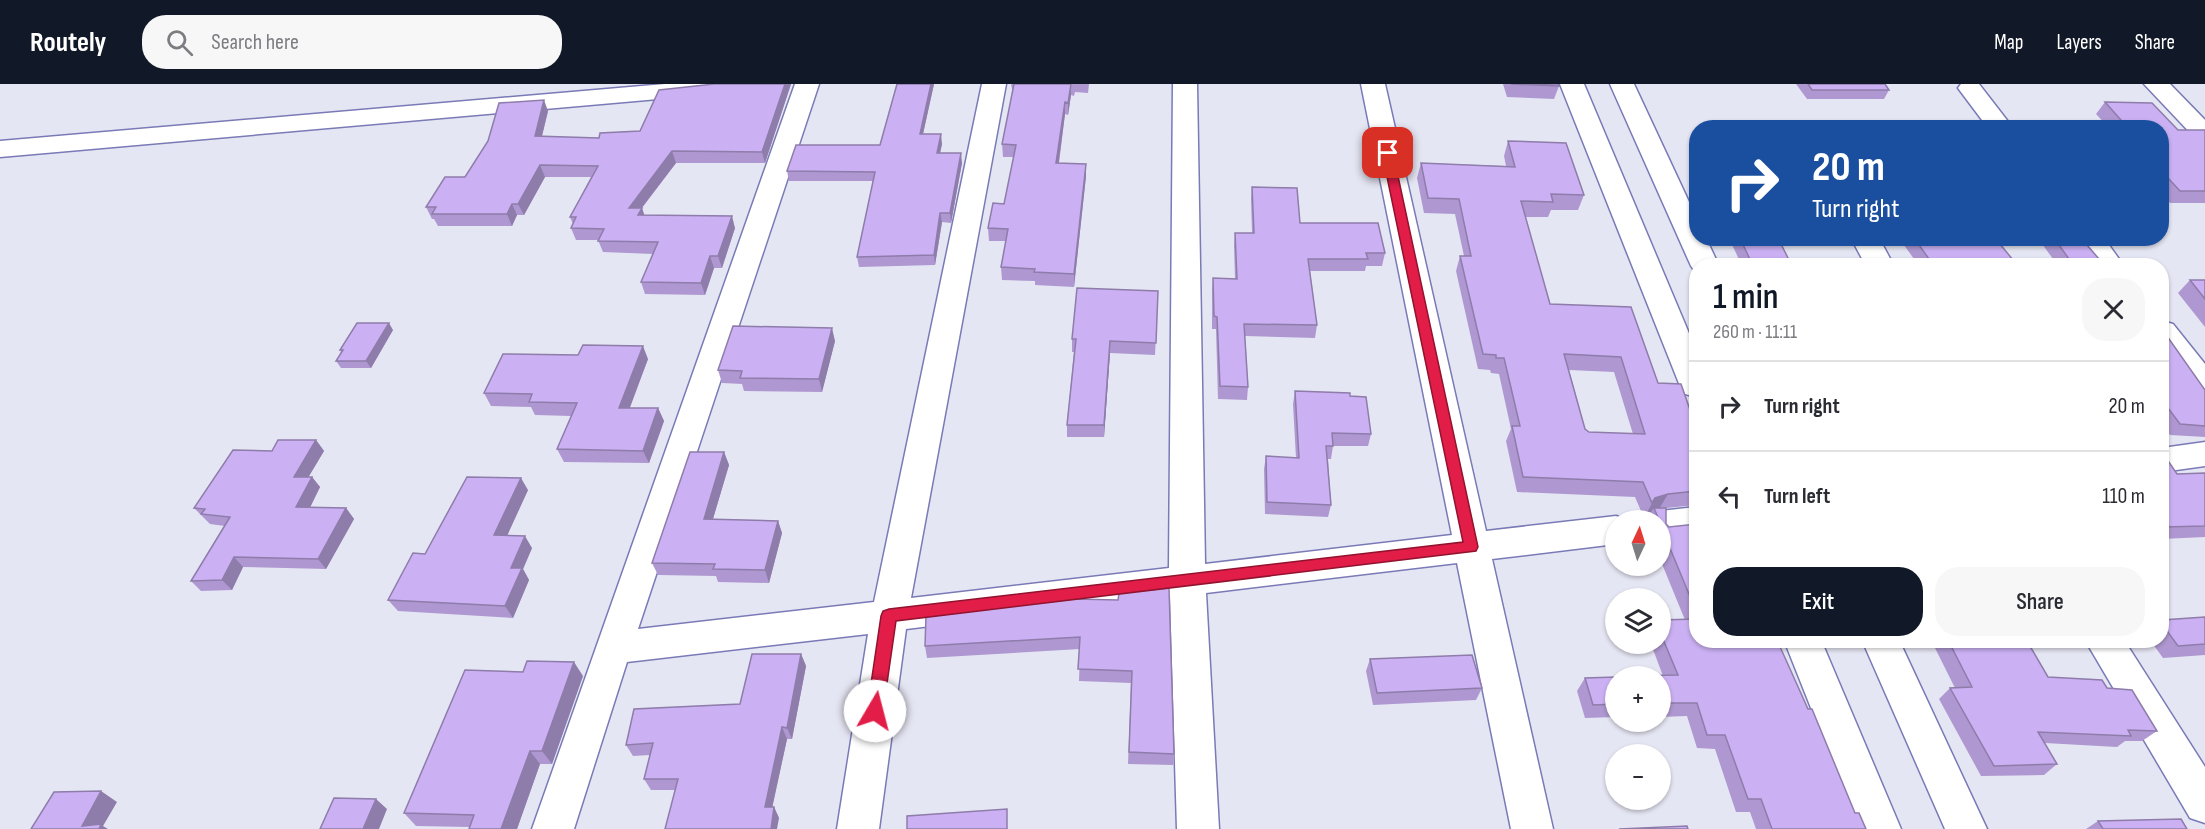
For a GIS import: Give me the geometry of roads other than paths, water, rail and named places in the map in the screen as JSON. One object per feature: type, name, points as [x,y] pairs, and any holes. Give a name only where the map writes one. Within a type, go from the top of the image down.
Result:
[{"type":"street","points":[[0,149],[749,84]]},
{"type":"street","points":[[553,829],[807,84]]},
{"type":"street","points":[[858,829],[889,616],[994,84]]},
{"type":"street","points":[[1185,84],[1186,581],[1198,829]]},
{"type":"street","points":[[1373,84],[1532,829]]},
{"type":"street","points":[[1572,84],[1689,369]]},
{"type":"street","points":[[1622,84],[1689,231]]},
{"type":"street","points":[[2156,84],[2205,134]]},
{"type":"street","points":[[1970,88],[1995,120]]},
{"type":"street","points":[[2169,340],[2205,386]]},
{"type":"street","points":[[2169,459],[2205,454]]},
{"type":"street","points":[[1671,523],[1689,521]]},
{"type":"street","points":[[613,648],[1605,531]]},
{"type":"street","points":[[1805,648],[1880,829]]},
{"type":"street","points":[[1884,648],[1966,829]]},
{"type":"street","points":[[2108,648],[2205,804]]}]
